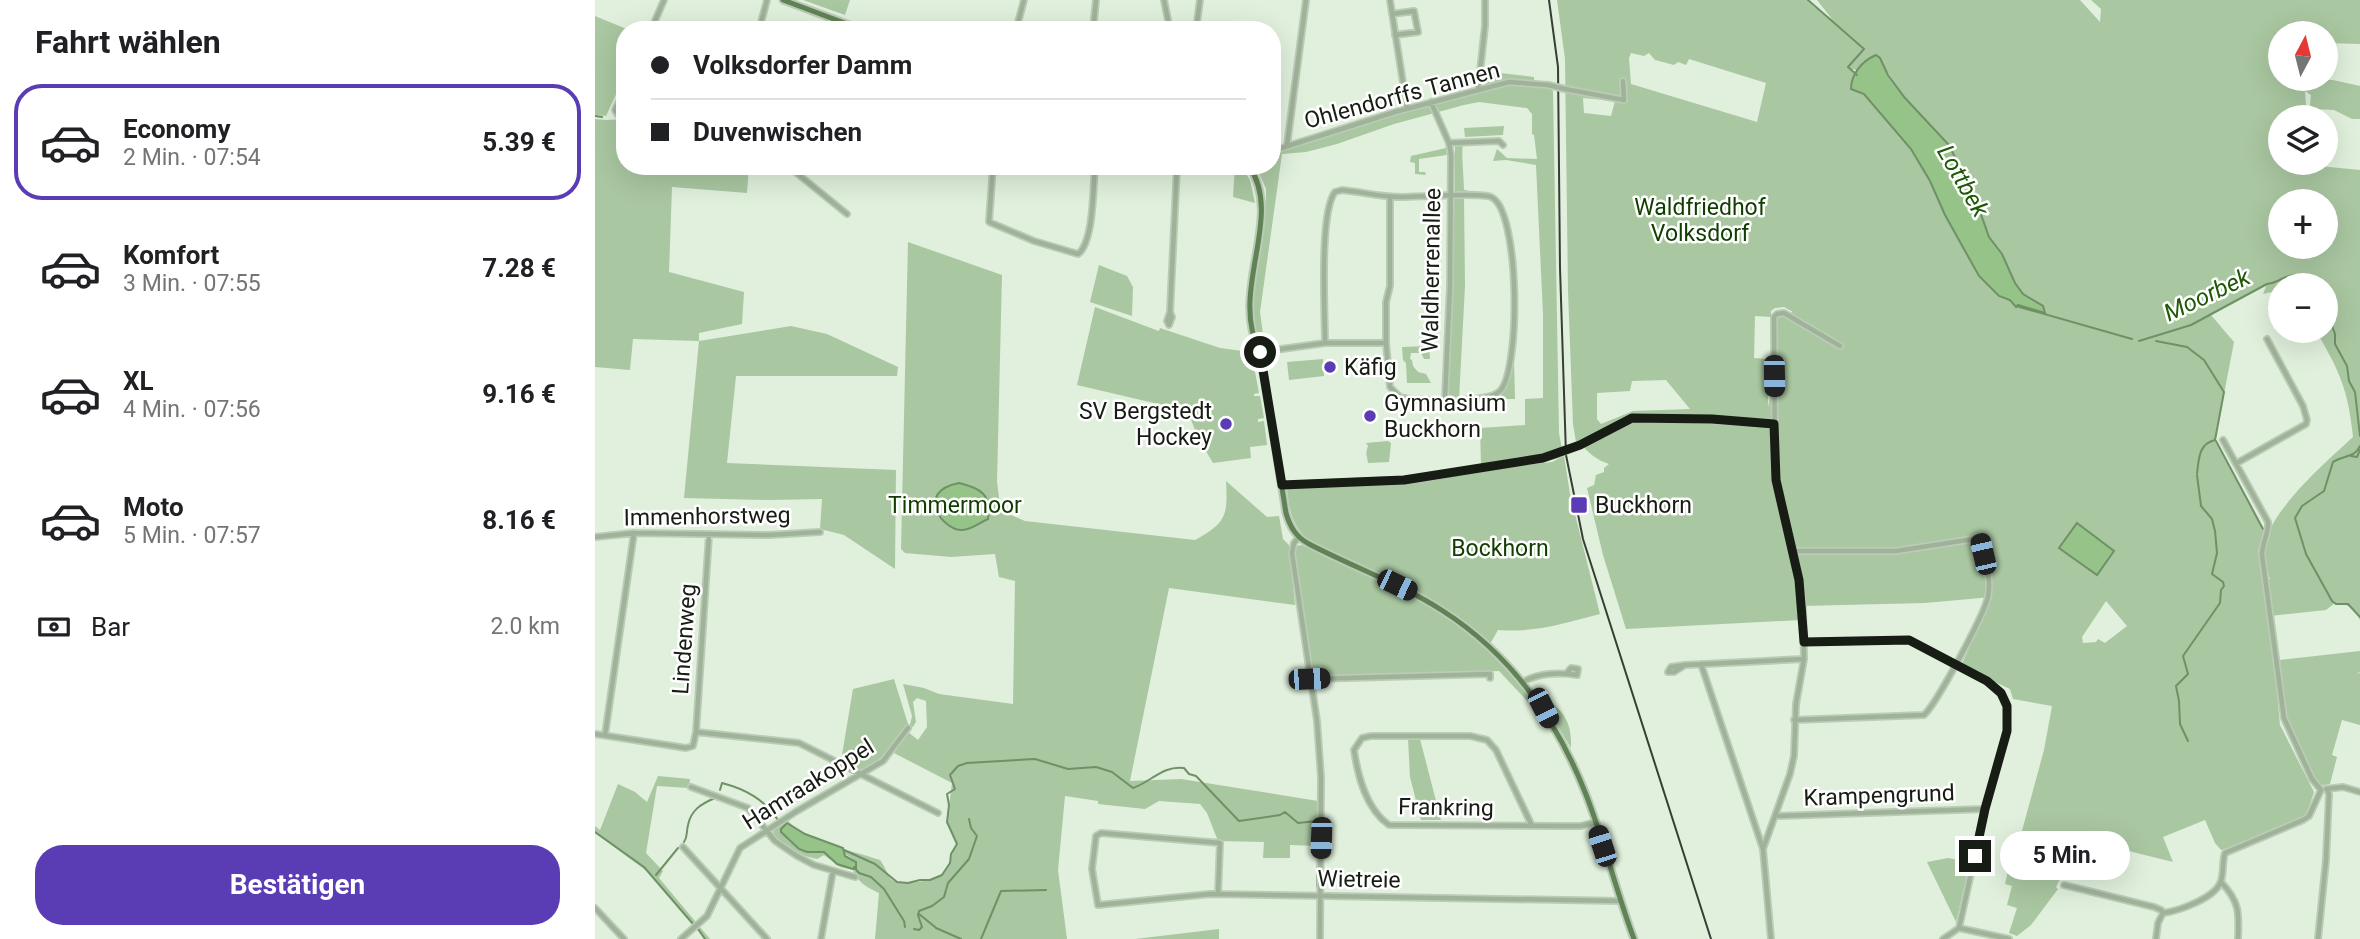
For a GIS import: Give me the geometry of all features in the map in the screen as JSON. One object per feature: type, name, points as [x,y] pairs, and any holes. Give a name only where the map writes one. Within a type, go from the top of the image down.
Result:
[{"type":"main road","points":[[783,0],[839,21]]},
{"type":"main road","points":[[1255,175],[1262,201],[1249,307],[1254,341],[1260,352],[1287,517],[1299,537],[1313,546],[1413,593],[1443,611],[1486,643],[1523,682],[1543,708],[1585,792],[1635,939]]},
{"type":"street","points":[[655,21],[664,0]]},
{"type":"street","points":[[761,21],[767,0]]},
{"type":"street","points":[[1018,21],[1024,0]]},
{"type":"street","points":[[1094,21],[1096,0]]},
{"type":"street","points":[[1164,0],[1168,21]]},
{"type":"street","points":[[1197,21],[1200,0]]},
{"type":"street","points":[[1287,145],[1305,0]]},
{"type":"street","points":[[1390,0],[1407,108]]},
{"type":"street","points":[[1478,90],[1485,0]]},
{"type":"street","points":[[1392,15],[1414,11],[1418,32],[1395,35]]},
{"type":"street","name":"Ohlendorffs Tannen","points":[[1281,147],[1407,108],[1509,82],[1548,85],[1603,98],[1624,100],[1623,81]]},
{"type":"street","name":"Waldherrenallee","points":[[1430,102],[1449,143],[1451,155],[1450,304],[1445,399]]},
{"type":"street","points":[[1449,143],[1499,141],[1503,145]]},
{"type":"street","points":[[799,175],[847,214]]},
{"type":"street","points":[[992,175],[989,222],[1034,241],[1078,254],[1085,246],[1090,224],[1094,175]]},
{"type":"street","points":[[1170,312],[1177,175]]},
{"type":"street","points":[[1325,343],[1324,250],[1332,195],[1342,190],[1390,197],[1486,195],[1497,200],[1506,218],[1511,250],[1513,341],[1505,382],[1497,393],[1489,397],[1405,398],[1394,393],[1389,382],[1386,343],[1386,302],[1390,286],[1390,197]]},
{"type":"street","points":[[1763,849],[1794,756],[1794,720],[1804,659],[1803,607],[1776,480],[1774,317],[1779,313],[1786,314],[1840,346]]},
{"type":"street","points":[[2237,463],[2306,424],[2307,420],[2303,406],[2267,339]]},
{"type":"street","points":[[1260,352],[1325,343],[1386,343]]},
{"type":"street","points":[[1282,485],[1418,479],[1556,455],[1627,420],[1642,417],[1774,424]]},
{"type":"street","points":[[2223,440],[2268,522],[2269,529],[2262,555],[2284,718],[2312,779],[2329,794],[2318,939]]},
{"type":"street","name":"Immenhorstweg","points":[[595,537],[634,533],[709,535],[820,532]]},
{"type":"street","points":[[595,734],[604,735],[634,533]]},
{"type":"street","name":"Lindenweg","points":[[604,735],[686,748],[693,746],[709,535]]},
{"type":"street","points":[[1299,537],[1294,543],[1292,553],[1318,730],[1322,781],[1320,939]]},
{"type":"street","points":[[1793,551],[1896,551],[1980,538],[1989,595],[1956,664],[1927,713],[1920,717],[1794,720]]},
{"type":"street","points":[[1804,642],[1909,640],[1956,664],[2001,693],[2007,706],[2007,731],[1985,809],[1959,928],[1943,939]]},
{"type":"street","points":[[1685,665],[1804,659]]},
{"type":"street","points":[[1700,664],[1763,849],[1771,939]]},
{"type":"street","points":[[1523,682],[1532,677],[1567,673]]},
{"type":"street","points":[[1309,679],[1490,674],[1490,678]]},
{"type":"street","name":"Hamraakoppel","points":[[681,939],[707,916],[740,848],[883,761],[908,728]]},
{"type":"street","points":[[696,732],[799,743],[938,813]]},
{"type":"street","name":"Frankring","points":[[1532,825],[1496,750],[1487,740],[1470,736],[1371,736],[1362,738],[1354,750],[1357,769],[1370,804],[1379,818],[1389,825],[1581,826],[1595,822]]},
{"type":"street","points":[[691,787],[744,805],[786,850],[814,865],[855,877]]},
{"type":"street","points":[[2324,789],[2343,787],[2360,792]]},
{"type":"street","points":[[2064,885],[2154,907],[2163,913],[2172,912],[2201,900],[2221,882],[2225,853],[2303,820],[2309,816],[2324,789]]},
{"type":"street","name":"Krampengrund","points":[[1775,816],[1985,809]]},
{"type":"street","name":"Wietreie","points":[[1218,894],[1220,843],[1101,833],[1096,836],[1092,869],[1098,905],[1218,894],[1620,901]]},
{"type":"street","points":[[683,847],[767,939]]},
{"type":"street","points":[[821,939],[834,871]]},
{"type":"street","points":[[2221,882],[2236,899],[2238,939]]},
{"type":"street","points":[[595,908],[624,939]]},
{"type":"street","points":[[2156,939],[2158,923],[2163,913]]},
{"type":"street","points":[[1959,928],[2008,939]]},
{"type":"green space","points":[[803,0],[850,0],[845,15]]},
{"type":"green space","name":"Waldfriedhof Volksdorf","points":[[1557,0],[1808,0],[1832,19],[1817,0],[2080,0],[2100,22],[2101,9],[2091,0],[2360,0],[2360,44],[2338,43],[2338,21],[2268,21],[2268,91],[2305,91],[2306,105],[2268,105],[2268,175],[2338,175],[2338,168],[2360,170],[2360,620],[2350,607],[2335,603],[2326,610],[2270,616],[2280,725],[2314,792],[2306,816],[2221,850],[2205,820],[2163,837],[2173,862],[2092,842],[2068,865],[2056,887],[2058,889],[2031,925],[2017,936],[2009,933],[2017,908],[2007,905],[2012,886],[2005,884],[2044,750],[2052,706],[2013,699],[2010,689],[1961,666],[1992,597],[1925,603],[1801,606],[1801,620],[1626,629],[1603,555],[1587,488],[1594,485],[1596,475],[1604,472],[1604,468],[1609,464],[1593,456],[1580,441],[1576,442],[1568,291],[1565,59]],"holes":[[[1631,53],[1644,56],[1649,53],[1655,60],[1674,65],[1678,62],[1686,65],[1689,59],[1766,83],[1757,122],[1631,84]],[[1876,55],[1905,98],[1950,146],[1976,200],[1989,237],[2005,260],[2015,283],[2023,294],[2043,306],[2012,304],[2011,300],[1999,296],[1979,276],[1916,156],[1851,82],[1855,75],[1852,71],[1854,69],[1858,72],[1863,64]],[[1583,98],[1615,101],[1611,116],[1584,113]],[[2268,273],[2338,273],[2338,343],[2323,343],[2342,381],[2353,437],[2301,488],[2277,518],[2264,547],[2264,559],[2270,579],[2265,581],[2258,552],[2264,531],[2215,441],[2234,342],[2211,315],[2267,284],[2263,294],[2268,293]],[[1784,307],[1793,312],[1780,315],[1774,320],[1776,374],[1768,407],[1769,359],[1754,358],[1755,316],[1771,317],[1771,311]],[[1666,380],[1690,409],[1633,411],[1601,424],[1597,419],[1597,393],[1630,391],[1632,381]],[[2077,523],[2114,551],[2095,574],[2059,548]],[[2106,601],[2127,626],[2105,643],[2098,639],[2096,642],[2083,643],[2082,637]]]},
{"type":"green space","points":[[595,16],[616,25],[616,94],[606,116],[595,115]]},
{"type":"green space","points":[[1483,71],[1534,77],[1534,81],[1512,81],[1486,86],[1482,83]]},
{"type":"green space","points":[[2338,81],[2360,86],[2360,119],[2352,119],[2338,112],[2338,105],[2310,105],[2311,95],[2305,91],[2338,91]]},
{"type":"green space","points":[[1509,82],[1548,87],[1553,91],[1559,433],[1562,449],[1549,454],[1481,465],[1480,428],[1525,425],[1525,399],[1543,398],[1543,314],[1536,165],[1506,160],[1493,161],[1497,149],[1507,158],[1537,159],[1532,134],[1532,114],[1527,108],[1479,102],[1464,105],[1394,124],[1337,144],[1306,152],[1282,154],[1281,161],[1281,148],[1395,112]]},
{"type":"green space","points":[[595,119],[616,119],[616,175],[748,175],[747,193],[672,187],[669,272],[744,292],[742,324],[699,333],[699,341],[633,339],[630,370],[595,367]]},
{"type":"green space","points":[[1504,126],[1503,135],[1465,137],[1464,128]]},
{"type":"green space","points":[[1455,145],[1463,145],[1464,190],[1467,190],[1467,194],[1458,194],[1455,191]]},
{"type":"green space","points":[[1446,148],[1447,155],[1419,159],[1419,172],[1425,172],[1426,175],[1415,174],[1415,163],[1410,162],[1411,156]]},
{"type":"green space","points":[[1234,175],[1247,175],[1255,203],[1233,197]]},
{"type":"green space","points":[[1260,175],[1279,175],[1260,312],[1265,349],[1260,348],[1253,311],[1266,189]]},
{"type":"green space","points":[[1454,196],[1464,196],[1465,286],[1459,399],[1448,399],[1452,200]]},
{"type":"green space","name":"Timmermoor","points":[[908,242],[1002,275],[997,482],[1000,505],[1011,515],[1025,521],[1195,540],[1213,529],[1223,517],[1226,481],[1267,517],[1279,516],[1283,539],[1289,545],[1295,605],[1169,588],[1130,781],[1181,779],[1318,801],[1319,846],[1290,845],[1290,858],[1263,858],[1264,842],[1218,841],[1207,813],[1200,804],[1159,801],[1145,809],[1098,804],[1098,801],[1065,796],[1058,870],[1067,939],[875,939],[879,893],[860,881],[853,870],[840,867],[824,855],[817,859],[794,851],[774,836],[773,830],[787,820],[809,835],[805,834],[787,823],[781,829],[799,849],[824,852],[837,864],[853,869],[853,859],[842,852],[843,849],[880,860],[891,879],[902,883],[940,876],[948,866],[957,844],[947,822],[952,783],[894,753],[908,732],[918,740],[927,727],[926,701],[917,698],[913,702],[916,722],[913,727],[910,725],[912,716],[903,684],[939,694],[1013,704],[1015,581],[999,577],[995,554],[951,557],[905,553],[901,549]]},
{"type":"green space","points":[[1099,265],[1127,276],[1133,287],[1132,316],[1090,302]]},
{"type":"green space","points":[[1095,307],[1159,331],[1160,328],[1220,348],[1250,352],[1259,393],[1254,396],[1260,396],[1264,418],[1258,419],[1258,422],[1264,421],[1267,445],[1250,447],[1251,458],[1213,463],[1197,436],[1188,411],[1077,385]]},
{"type":"green space","points":[[791,326],[827,334],[898,367],[897,376],[736,376],[727,463],[896,470],[895,569],[844,535],[820,529],[822,499],[684,498],[699,341]]},
{"type":"green space","points":[[1429,346],[1430,359],[1424,359],[1421,353],[1411,353],[1410,359],[1418,372],[1426,374],[1431,383],[1407,383],[1402,347]]},
{"type":"green space","points":[[1323,359],[1324,376],[1289,380],[1287,362]]},
{"type":"green space","points":[[1511,359],[1514,359],[1515,399],[1491,399],[1489,397],[1503,387]]},
{"type":"green space","points":[[1366,443],[1391,443],[1389,462],[1368,463]]},
{"type":"green space","name":"Bockhorn","points":[[1564,456],[1570,494],[1600,614],[1537,629],[1498,630],[1490,644],[1447,611],[1309,540],[1295,523],[1289,504],[1287,489],[1290,486],[1415,481],[1484,469],[1552,462]]},
{"type":"green space","points":[[1301,545],[1371,574],[1441,612],[1487,648],[1534,700],[1529,703],[1499,671],[1313,677],[1294,551],[1296,546]]},
{"type":"green space","points":[[2360,651],[2360,672],[2357,674],[2360,673],[2360,725],[2342,720],[2332,755],[2337,757],[2330,784],[2318,786],[2287,723],[2280,660]]},
{"type":"green space","points":[[894,679],[908,724],[882,759],[859,772],[841,761],[853,689]]},
{"type":"green space","points":[[1541,698],[1556,707],[1565,717],[1570,731],[1571,748]]},
{"type":"green space","points":[[1408,739],[1420,739],[1441,820],[1421,820],[1410,777]]},
{"type":"green space","points":[[658,776],[690,779],[689,788],[657,786],[646,853],[663,871],[659,878],[710,939],[705,939],[648,872],[595,833],[595,826],[600,830],[618,784],[635,792],[647,802]]},
{"type":"green space","points":[[1948,858],[1970,862],[1956,922],[1927,862]]},
{"type":"green space","points":[[1219,929],[1219,939],[1135,939]]},
{"type":"water","points":[[1876,55],[1905,98],[1949,145],[1976,200],[1989,237],[2002,254],[2015,283],[2023,294],[2043,306],[2045,313],[2018,305],[2016,307],[2010,300],[1999,296],[1979,276],[1911,149],[1864,94],[1851,89],[1858,69]]},
{"type":"water","points":[[959,483],[973,487],[983,494],[989,510],[988,519],[963,530],[955,529],[941,518],[935,502],[938,494],[945,488]]},
{"type":"water","points":[[2077,523],[2114,551],[2097,575],[2059,548]]},
{"type":"water","points":[[787,823],[805,834],[843,848],[845,856],[856,862],[856,868],[837,864],[824,852],[799,849],[781,832]]},
{"type":"waterway","name":"Lottbek","points":[[1808,0],[1864,49],[1848,67],[1857,75]]},
{"type":"waterway","points":[[595,116],[602,117]]},
{"type":"waterway","name":"Moorbek","points":[[2139,341],[2191,325],[2268,284]]},
{"type":"waterway","name":"Lottbek","points":[[2016,306],[2132,339]]},
{"type":"waterway","points":[[2156,341],[2187,347],[2204,360],[2224,392],[2215,440],[2202,449],[2197,473]]},
{"type":"waterway","name":"Moorbek","points":[[2335,343],[2347,366],[2349,381],[2355,392],[2360,436]]},
{"type":"waterway","points":[[2216,441],[2263,529]]},
{"type":"waterway","name":"Moorbek","points":[[2360,446],[2352,454],[2333,462],[2324,491],[2302,506],[2295,518],[2306,554],[2332,601],[2336,604],[2348,604],[2360,617]]},
{"type":"waterway","points":[[2351,456],[2357,457],[2360,450]]},
{"type":"waterway","points":[[2188,741],[2180,724],[2176,686],[2188,674],[2183,656],[2220,603],[2224,586],[2223,582],[2212,574],[2217,553],[2215,531],[2212,519],[2201,506],[2197,475]]},
{"type":"waterway","points":[[844,850],[875,864],[897,882],[930,880],[942,875],[957,844],[947,822],[947,794],[955,789],[950,775],[958,766],[967,763],[1035,759],[1068,769],[1096,767],[1112,772],[1133,788],[1163,771],[1184,768],[1189,774],[1196,776],[1239,821],[1285,812],[1298,823],[1317,821],[1317,886]]},
{"type":"waterway","points":[[720,790],[722,783],[746,792],[767,806],[778,820]]},
{"type":"waterway","points":[[684,842],[694,811],[715,798]]},
{"type":"waterway","points":[[914,929],[919,930],[922,927],[919,911],[944,897],[948,883],[969,859],[977,836],[969,819]]},
{"type":"waterway","points":[[595,832],[644,867],[693,924]]},
{"type":"waterway","points":[[656,875],[678,848]]},
{"type":"waterway","points":[[854,867],[884,889],[905,927]]},
{"type":"waterway","points":[[981,939],[1001,891],[1046,890]]},
{"type":"waterway","points":[[919,914],[935,927]]},
{"type":"waterway","points":[[936,928],[961,939]]},
{"type":"waterway","points":[[698,929],[705,939]]},
{"type":"railway","points":[[1549,0],[1558,67],[1560,268],[1566,455],[1583,539],[1711,939]]},
{"type":"place","name":"Käfig","points":[[1330,367]]},
{"type":"place","name":"Gymnasium Buckhorn","points":[[1370,416]]},
{"type":"place","name":"SV Bergstedt Hockey","points":[[1226,424]]},
{"type":"place","name":"Buckhorn","points":[[1579,505]]},
{"type":"route","points":[[1260,352],[1282,485],[1404,480],[1543,458],[1580,445],[1632,418],[1712,419],[1774,424],[1776,480],[1799,580],[1804,642],[1909,640],[1987,681],[2005,699],[2007,731],[1975,856]]}]
